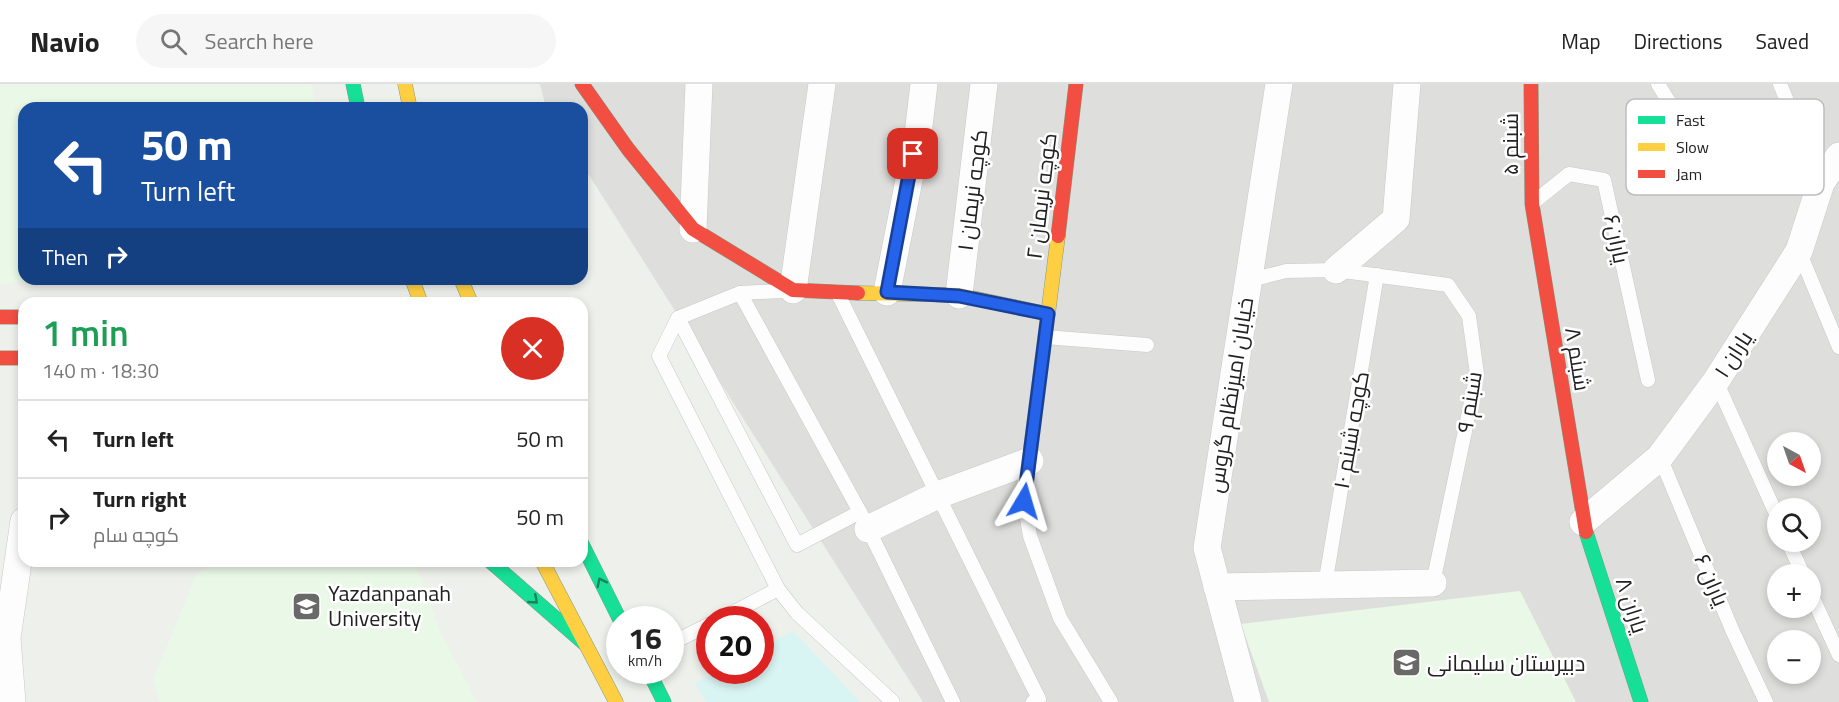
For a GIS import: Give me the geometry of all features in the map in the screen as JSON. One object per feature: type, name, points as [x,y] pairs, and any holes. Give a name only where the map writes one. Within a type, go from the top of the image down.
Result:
[{"type":"street","points":[[353,84],[357,102]]},
{"type":"street","points":[[405,84],[409,102]]},
{"type":"street","points":[[582,84],[659,190],[693,229],[794,290],[838,294],[887,292],[959,296],[1048,314]]},
{"type":"street","points":[[693,229],[699,84]]},
{"type":"street","points":[[794,290],[822,84]]},
{"type":"street","points":[[887,292],[918,134],[924,84]]},
{"type":"street","name":"کوچه نریمان ۱","points":[[959,296],[984,84]]},
{"type":"street","name":"کوچه نریمان ۲","points":[[1048,314],[1076,84]]},
{"type":"street","name":"خیابان امیرنظام گروس","points":[[1248,702],[1207,548],[1247,280],[1280,84]]},
{"type":"street","points":[[1336,270],[1396,219],[1407,84]]},
{"type":"street","name":"شبنم ۵","points":[[1531,84],[1532,204]]},
{"type":"street","name":"یاران ۱","points":[[1824,178],[1839,156]]},
{"type":"street","name":"یاران ۱","points":[[1583,522],[1660,457],[1716,381],[1799,252],[1817,195]]},
{"type":"street","name":"شبنم ۸","points":[[1532,204],[1583,522]]},
{"type":"street","points":[[0,317],[18,317]]},
{"type":"street","points":[[0,358],[18,358]]},
{"type":"street","points":[[864,520],[1030,461]]},
{"type":"street","name":"یاران ۸","points":[[1583,522],[1641,702]]},
{"type":"street","points":[[588,556],[613,606]]},
{"type":"street","points":[[12,702],[7,638],[18,562]]},
{"type":"street","points":[[497,567],[584,643]]},
{"type":"street","points":[[545,567],[616,702]]},
{"type":"street","points":[[1217,587],[1433,583]]},
{"type":"street","points":[[655,684],[664,702]]},
{"type":"lane","points":[[1658,84],[1667,99]]},
{"type":"lane","points":[[1780,84],[1786,99]]},
{"type":"lane","name":"یاران۶","points":[[1532,204],[1569,174],[1604,180],[1648,380]]},
{"type":"lane","points":[[1799,252],[1839,347]]},
{"type":"lane","name":"شبنم ۹","points":[[1247,280],[1286,271],[1336,270],[1448,285],[1469,316],[1477,374],[1433,583]]},
{"type":"lane","name":"کوچه شبنم ۱۰","points":[[1325,585],[1377,275]]},
{"type":"lane","points":[[794,290],[740,293],[678,318],[659,356],[778,589],[797,613],[893,702]]},
{"type":"lane","points":[[740,293],[864,520],[953,702]]},
{"type":"lane","points":[[838,294],[1039,699],[1034,702]]},
{"type":"lane","points":[[1048,314],[1024,501],[1030,536],[1060,618],[1111,702]]},
{"type":"lane","points":[[678,318],[797,545],[864,520]]},
{"type":"lane","points":[[1045,336],[1147,345]]},
{"type":"lane","points":[[1716,381],[1769,498]]},
{"type":"lane","name":"یاران ۶","points":[[1660,457],[1733,632],[1766,702]]},
{"type":"lane","points":[[746,606],[778,589]]},
{"type":"lane","points":[[1821,616],[1839,655]]},
{"type":"shaded area","points":[[0,84],[311,84],[315,102],[18,102],[18,282],[0,284]]},
{"type":"shaded area","points":[[540,84],[1839,84],[1839,702],[923,702],[588,173],[588,102],[544,102]]},
{"type":"shaded area","name":"Yazdanpanah University","points":[[210,567],[416,567],[443,637],[477,702],[160,702],[153,680],[196,575]]},
{"type":"shaded area","name":"دبیرستان سلیمانی","points":[[1520,591],[1576,702],[1269,702],[1241,624]]},
{"type":"shaded area","points":[[793,631],[860,702],[706,702],[695,683],[774,684],[774,641]]},
{"type":"traffic: fast","points":[[353,84],[357,102]]},
{"type":"traffic: fast","points":[[1586,532],[1641,702]]},
{"type":"traffic: fast","points":[[588,556],[613,606]]},
{"type":"traffic: fast","points":[[497,567],[584,643]]},
{"type":"traffic: fast","points":[[655,684],[664,702]]},
{"type":"traffic: slow","points":[[405,84],[409,102]]},
{"type":"traffic: slow","points":[[858,293],[959,295],[1048,314],[1058,236]]},
{"type":"traffic: slow","points":[[414,285],[419,297]]},
{"type":"traffic: slow","points":[[464,285],[468,297]]},
{"type":"traffic: slow","points":[[545,567],[616,702]]},
{"type":"traffic: jam","points":[[582,84],[628,149],[693,229],[793,290],[858,293]]},
{"type":"traffic: jam","points":[[1058,236],[1076,84]]},
{"type":"traffic: jam","points":[[1531,84],[1532,204],[1586,532]]},
{"type":"traffic: jam","points":[[0,317],[18,317]]},
{"type":"traffic: jam","points":[[0,358],[18,358]]},
{"type":"place","name":"Yazdanpanah University","points":[[307,606]]},
{"type":"place","name":"دبیرستان سلیمانی","points":[[1406,663]]},
{"type":"route","points":[[913,154],[887,292],[959,296],[1048,314],[1024,501]]}]
